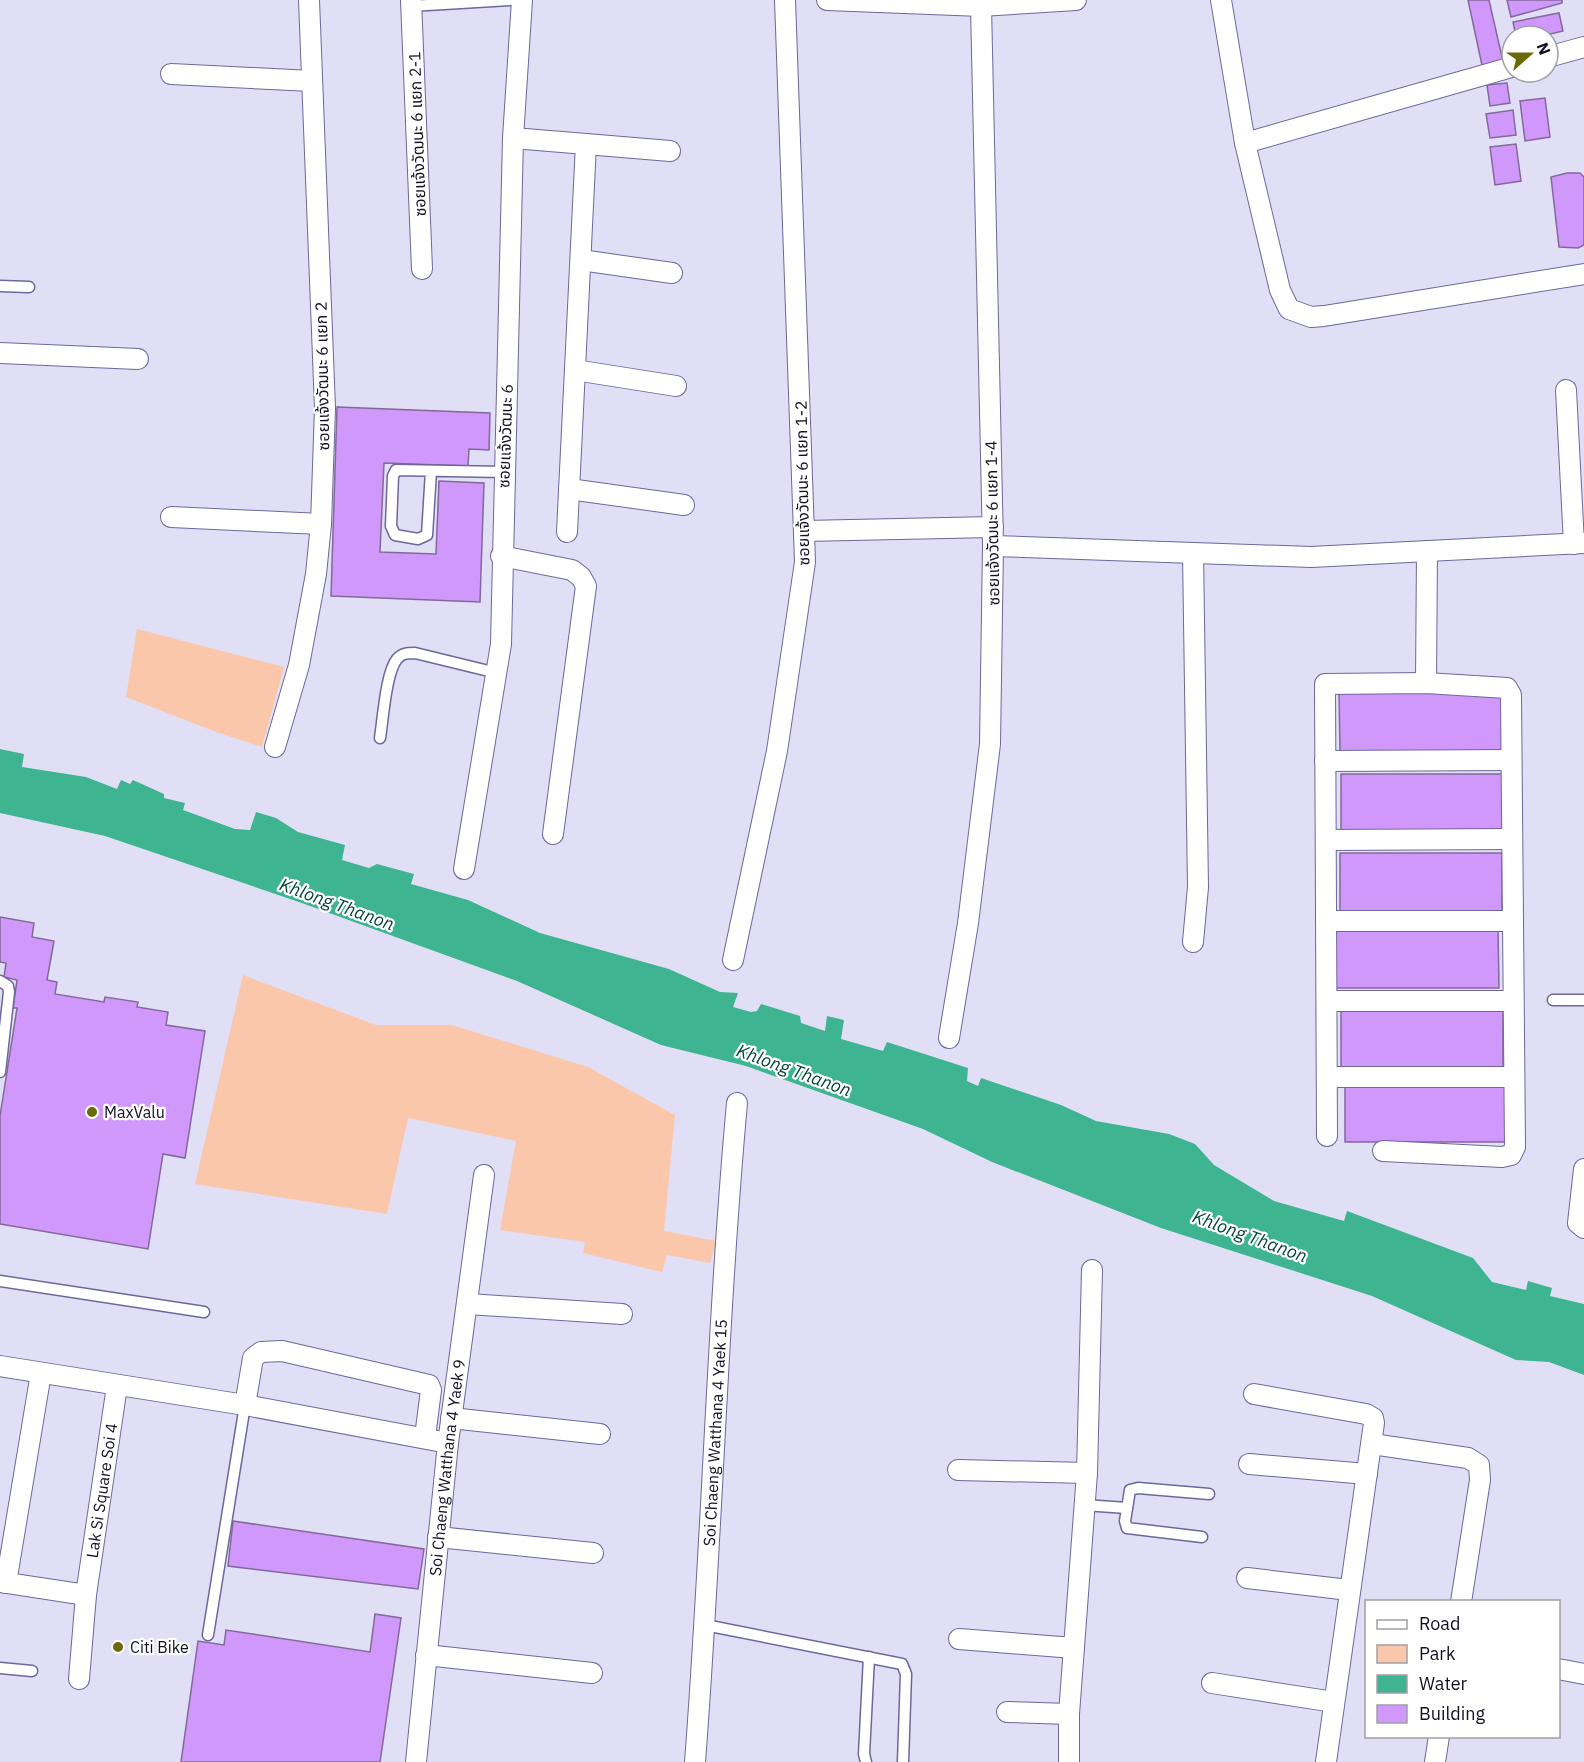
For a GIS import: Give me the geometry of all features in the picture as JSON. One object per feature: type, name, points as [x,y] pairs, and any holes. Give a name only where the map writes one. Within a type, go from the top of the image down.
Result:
[{"type":"street","name":"ซอยแจ้งวัฒนะ 6 แยก 2","points":[[275,747],[299,665],[316,574],[321,524],[325,408],[309,0]]},
{"type":"street","name":"ซอยแจ้งวัฒนะ 6","points":[[464,869],[501,644],[501,556],[513,138],[522,0]]},
{"type":"street","name":"ซอยแจ้งวัฒนะ 6 แยก 1-2","points":[[733,960],[790,677],[804,572],[785,0]]},
{"type":"street","points":[[827,0],[981,6],[1076,0]]},
{"type":"street","points":[[1221,0],[1245,142],[1280,290],[1289,309],[1299,315],[1324,316],[1584,274]]},
{"type":"street","name":"ซอยแจ้งวัฒนะ 6 แยก 2-1","points":[[411,3],[422,269]]},
{"type":"street","name":"ซอยแจ้งวัฒนะ 6 แยก 1-4","points":[[949,1038],[968,923],[990,744],[993,537],[981,6]]},
{"type":"street","points":[[1560,54],[1584,47]]},
{"type":"street","points":[[1245,142],[1500,70]]},
{"type":"street","points":[[171,74],[312,81]]},
{"type":"street","points":[[513,138],[670,151]]},
{"type":"street","points":[[567,532],[586,144]]},
{"type":"street","points":[[580,260],[672,273]]},
{"type":"street","points":[[0,353],[138,359]]},
{"type":"street","points":[[575,370],[676,386]]},
{"type":"street","points":[[804,531],[993,537],[1193,553],[1311,557],[1579,543],[1566,390]]},
{"type":"street","points":[[569,489],[684,505]]},
{"type":"street","points":[[171,517],[321,524]]},
{"type":"street","points":[[1426,683],[1427,551]]},
{"type":"street","points":[[1193,553],[1198,887],[1193,942]]},
{"type":"street","points":[[501,556],[572,570],[581,577],[586,586],[553,834]]},
{"type":"street","points":[[1327,1136],[1325,684],[1426,683],[1509,688],[1515,1148],[1511,1155],[1502,1157],[1383,1151]]},
{"type":"street","points":[[1325,761],[1511,760]]},
{"type":"street","points":[[1326,840],[1512,839]]},
{"type":"street","points":[[1326,921],[1513,921]]},
{"type":"street","points":[[1327,1001],[1513,1001]]},
{"type":"street","points":[[1328,1077],[1514,1077]]},
{"type":"street","name":"Soi Chaeng Watthana 4 Yaek 15","points":[[694,1762],[705,1625],[724,1262],[737,1103]]},
{"type":"street","points":[[1584,1168],[1578,1223],[1584,1228]]},
{"type":"street","name":"Soi Chaeng Watthana 4 Yaek 9","points":[[416,1762],[448,1443],[484,1175]]},
{"type":"street","points":[[1069,1762],[1069,1714],[1087,1473],[1092,1270]]},
{"type":"street","points":[[468,1304],[622,1314]]},
{"type":"street","points":[[245,1405],[253,1358],[261,1352],[282,1350],[429,1385],[432,1390],[425,1437]]},
{"type":"street","points":[[0,1366],[245,1405],[448,1443]]},
{"type":"street","points":[[41,1373],[3,1583],[86,1595]]},
{"type":"street","name":"Lak Si Square Soi 4","points":[[79,1679],[86,1595],[117,1386]]},
{"type":"street","points":[[1254,1394],[1365,1414],[1373,1418],[1374,1423],[1326,1762]]},
{"type":"street","points":[[451,1418],[600,1434]]},
{"type":"street","points":[[1372,1444],[1468,1458],[1479,1465],[1480,1480],[1461,1600]]},
{"type":"street","points":[[1249,1464],[1367,1474]]},
{"type":"street","points":[[958,1470],[1087,1473]]},
{"type":"street","points":[[438,1537],[593,1553]]},
{"type":"street","points":[[1247,1578],[1349,1590]]},
{"type":"street","points":[[959,1639],[1074,1648]]},
{"type":"street","points":[[426,1655],[592,1673]]},
{"type":"street","points":[[1560,1669],[1584,1674]]},
{"type":"street","points":[[1212,1683],[1334,1702]]},
{"type":"street","points":[[1007,1712],[1069,1714]]},
{"type":"street","points":[[1435,1762],[1439,1738]]},
{"type":"lane","points":[[411,3],[510,0]]},
{"type":"lane","points":[[0,286],[29,287]]},
{"type":"lane","points":[[431,471],[427,535],[418,539],[395,535],[391,526],[393,476],[396,470],[504,472]]},
{"type":"lane","points":[[380,738],[390,678],[396,660],[402,655],[415,653],[497,673]]},
{"type":"lane","points":[[0,981],[8,986],[9,992],[0,1072]]},
{"type":"lane","points":[[1553,1000],[1584,1000]]},
{"type":"lane","points":[[0,1281],[204,1312]]},
{"type":"lane","points":[[208,1635],[245,1405]]},
{"type":"lane","points":[[1202,1537],[1127,1528],[1127,1508],[1130,1490],[1138,1488],[1209,1494]]},
{"type":"lane","points":[[1084,1505],[1127,1508]]},
{"type":"lane","points":[[705,1625],[869,1658],[896,1661],[905,1668],[903,1762]]},
{"type":"lane","points":[[866,1762],[864,1755],[869,1658]]},
{"type":"lane","points":[[0,1668],[32,1671]]},
{"type":"green space","points":[[137,629],[284,667],[262,747],[126,697]]},
{"type":"green space","points":[[243,975],[376,1025],[452,1025],[588,1067],[675,1115],[664,1231],[717,1241],[710,1263],[667,1255],[662,1272],[583,1253],[585,1242],[500,1230],[516,1141],[408,1118],[387,1214],[195,1184]]},
{"type":"water","name":"Khlong Thanon","points":[[0,749],[24,754],[22,767],[86,777],[117,789],[121,780],[130,784],[133,780],[164,794],[164,798],[185,803],[183,810],[235,829],[250,830],[256,812],[276,818],[298,832],[345,845],[342,860],[369,868],[377,864],[414,874],[411,884],[468,900],[540,933],[669,969],[720,992],[738,993],[733,1007],[751,1012],[757,1011],[761,1004],[800,1016],[801,1023],[825,1031],[827,1016],[844,1020],[841,1039],[883,1051],[887,1042],[968,1068],[967,1081],[978,1086],[981,1078],[1061,1105],[1096,1121],[1169,1134],[1195,1144],[1214,1165],[1274,1201],[1344,1221],[1347,1211],[1473,1258],[1492,1282],[1526,1290],[1528,1281],[1552,1288],[1550,1296],[1584,1304],[1584,1375],[1549,1362],[1516,1360],[1372,1296],[1161,1228],[992,1162],[923,1129],[746,1066],[661,1045],[517,981],[299,902],[105,836],[0,813]]},
{"type":"building","points":[[1468,0],[1489,0],[1500,48],[1500,67],[1483,70]]},
{"type":"building","points":[[1507,0],[1562,0],[1562,3],[1511,17]]},
{"type":"building","points":[[1559,13],[1563,31],[1560,32],[1560,24],[1513,24],[1513,22]]},
{"type":"building","points":[[1507,84],[1510,103],[1490,106],[1487,85]]},
{"type":"building","points":[[1545,98],[1550,137],[1525,141],[1520,101]]},
{"type":"building","points":[[1513,110],[1516,135],[1490,138],[1486,114]]},
{"type":"building","points":[[1516,144],[1521,181],[1495,185],[1490,147]]},
{"type":"building","points":[[1580,173],[1584,177],[1584,245],[1578,248],[1559,247],[1551,177]]},
{"type":"building","points":[[337,407],[490,413],[489,450],[469,449],[468,466],[384,463],[380,552],[436,554],[439,481],[484,483],[480,602],[331,596]]},
{"type":"building","points":[[1339,692],[1502,692],[1502,751],[1340,751]]},
{"type":"building","points":[[1341,774],[1504,774],[1504,832],[1341,832]]},
{"type":"building","points":[[1340,853],[1502,853],[1502,912],[1340,912]]},
{"type":"building","points":[[0,917],[34,923],[32,937],[54,941],[47,980],[57,982],[55,994],[104,1002],[105,997],[138,1002],[137,1007],[168,1012],[166,1025],[205,1031],[185,1158],[163,1154],[148,1249],[0,1224],[0,1116],[17,1008],[13,1008],[17,980],[4,977],[6,963],[0,962]]},
{"type":"building","points":[[1336,929],[1498,929],[1499,988],[1336,988]]},
{"type":"building","points":[[1341,1010],[1503,1010],[1503,1069],[1341,1069]]},
{"type":"building","points":[[1345,1083],[1507,1083],[1507,1142],[1345,1142]]},
{"type":"building","points":[[233,1521],[424,1549],[418,1589],[228,1566]]},
{"type":"building","points":[[375,1614],[401,1618],[380,1762],[181,1762],[198,1641],[224,1645],[226,1630],[370,1652]]},
{"type":"place","name":"MaxValu","points":[[92,1112]]},
{"type":"place","name":"Citi Bike","points":[[118,1647]]}]
